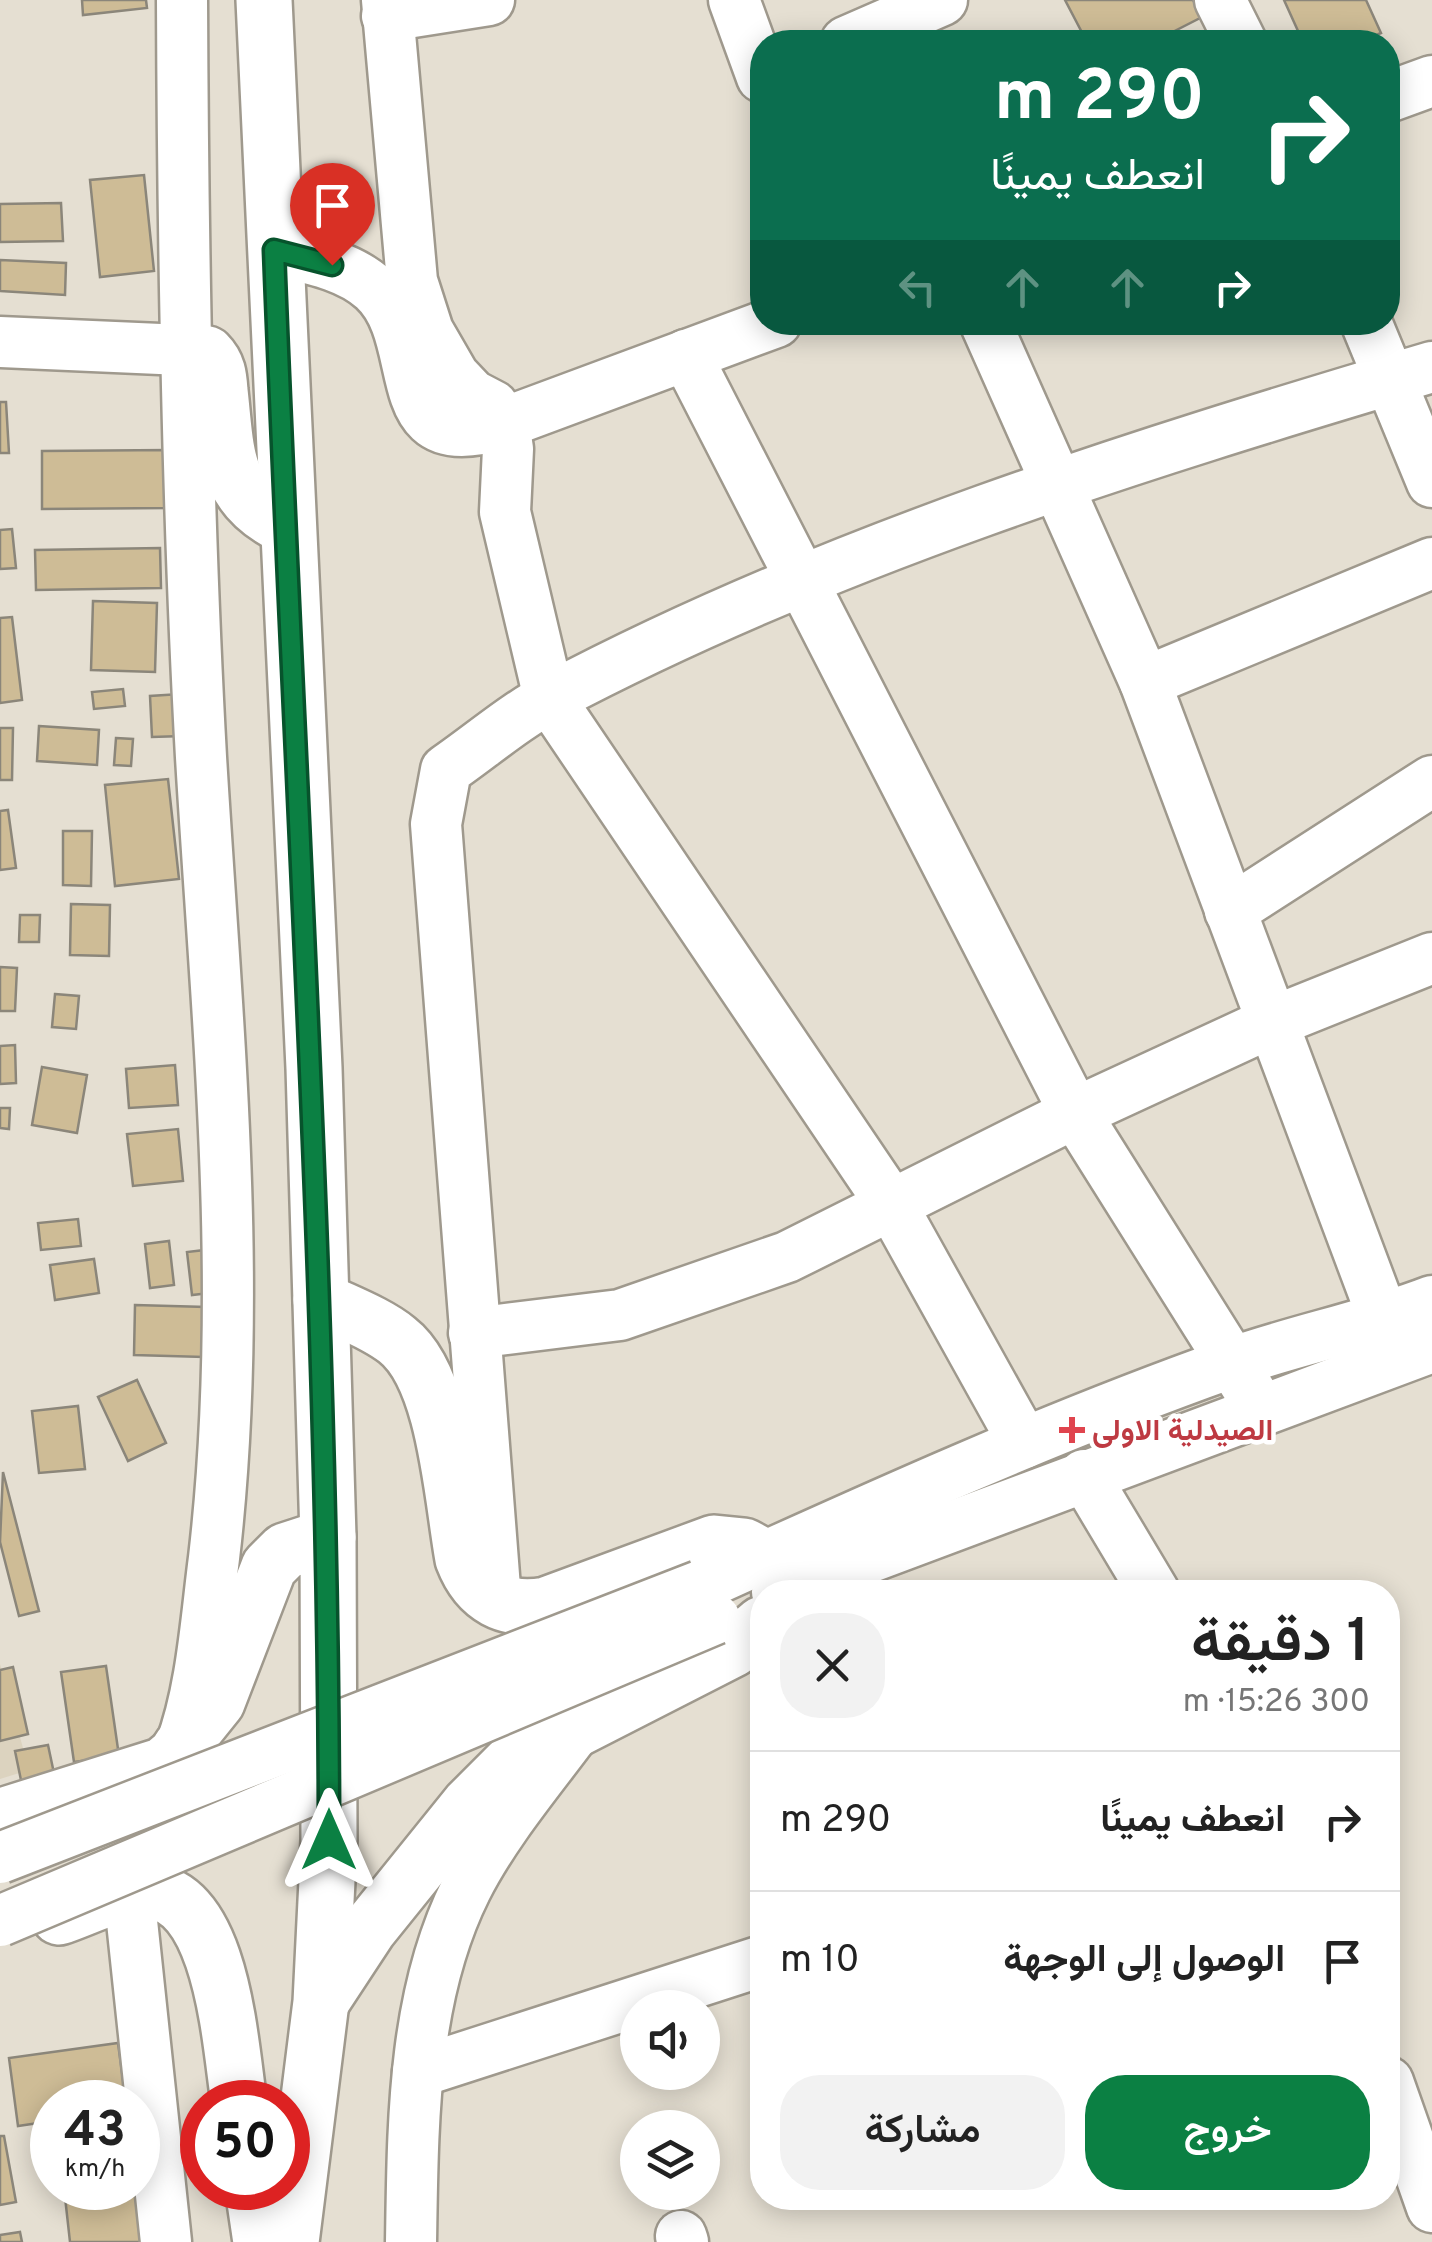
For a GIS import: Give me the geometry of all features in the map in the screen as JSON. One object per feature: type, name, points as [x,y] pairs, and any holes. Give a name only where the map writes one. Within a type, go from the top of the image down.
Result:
[{"type":"main road","points":[[264,0],[328,1537],[329,1840],[321,2002],[291,2242]]},
{"type":"main road","points":[[183,350],[207,354],[217,367],[228,464],[236,484],[249,502],[285,526]]},
{"type":"main road","points":[[321,1300],[396,1339],[414,1358],[434,1405],[463,1559],[481,1590],[496,1601],[527,1608],[546,1605],[714,1542],[744,1546],[752,1580]]},
{"type":"main road","points":[[180,1748],[217,1702],[269,1567],[285,1551],[328,1537]]},
{"type":"main road","points":[[321,2002],[369,1929],[494,1778],[523,1755],[733,1648],[750,1607]]},
{"type":"main road","points":[[0,1938],[129,1893],[170,1896],[201,1924],[209,1944],[235,2080]]},
{"type":"main road","points":[[256,2210],[261,2242]]},
{"type":"street","points":[[0,1814],[162,1763],[180,1748],[208,1604],[224,1471],[230,1338],[229,1206],[192,591],[183,350],[182,0]]},
{"type":"street","points":[[488,0],[387,8],[407,256],[418,306],[454,376],[472,395],[493,406],[504,423],[508,449],[505,512],[550,698],[891,1204],[1024,1443]]},
{"type":"street","points":[[734,0],[750,44]]},
{"type":"street","points":[[873,30],[942,0]]},
{"type":"street","points":[[1220,0],[1235,30]]},
{"type":"street","points":[[1400,93],[1432,81]]},
{"type":"street","points":[[274,250],[332,265],[375,289],[400,340],[414,399],[428,418],[448,431],[471,434],[750,332]]},
{"type":"street","points":[[991,335],[1145,682],[1384,1320]]},
{"type":"street","points":[[1377,335],[1411,373],[1432,482]]},
{"type":"street","points":[[0,342],[183,350]]},
{"type":"street","points":[[686,355],[799,582],[1075,1113],[1261,1409]]},
{"type":"street","points":[[496,1601],[437,806],[446,770],[550,698],[799,582],[1058,487],[1411,373]]},
{"type":"street","points":[[1145,682],[1432,563]]},
{"type":"street","points":[[1230,912],[1432,781]]},
{"type":"street","points":[[474,1333],[620,1315],[787,1256],[1075,1113],[1270,1023],[1432,958]]},
{"type":"street","points":[[782,1580],[1024,1443],[1231,1363],[1384,1320],[1432,1300]]},
{"type":"street","points":[[796,1580],[1432,1347]]},
{"type":"street","points":[[1084,1475],[1147,1580]]},
{"type":"street","points":[[0,1858],[750,1597]]},
{"type":"street","points":[[0,1921],[750,1597]]},
{"type":"street","points":[[411,2242],[418,2072],[426,2008],[442,1947],[467,1888],[580,1724]]},
{"type":"street","points":[[129,1893],[166,2242]]},
{"type":"street","points":[[418,2072],[750,1964]]},
{"type":"street","points":[[1405,2091],[1432,2207]]},
{"type":"shaded area","points":[[0,1664],[29,1770],[0,1779]]},
{"type":"building","points":[[82,0],[146,0],[147,8],[83,15]]},
{"type":"building","points":[[1065,0],[1193,0],[1202,17],[1177,30],[1081,30]]},
{"type":"building","points":[[1284,0],[1366,0],[1380,30],[1298,30]]},
{"type":"building","points":[[144,175],[154,271],[100,277],[90,180]]},
{"type":"building","points":[[61,203],[63,241],[0,242],[0,204]]},
{"type":"building","points":[[0,260],[66,263],[65,295],[0,291]]},
{"type":"building","points":[[0,402],[6,402],[9,453],[0,453]]},
{"type":"building","points":[[169,450],[169,508],[42,509],[42,451]]},
{"type":"building","points":[[12,529],[16,568],[0,569],[0,530]]},
{"type":"building","points":[[160,548],[161,588],[36,590],[35,550]]},
{"type":"building","points":[[93,601],[157,603],[155,672],[91,670]]},
{"type":"building","points":[[12,617],[22,700],[0,703],[0,618]]},
{"type":"building","points":[[123,689],[125,706],[94,709],[92,692]]},
{"type":"building","points":[[180,694],[183,736],[152,737],[150,696]]},
{"type":"building","points":[[39,726],[99,730],[97,765],[37,761]]},
{"type":"building","points":[[0,728],[13,728],[12,780],[0,780]]},
{"type":"building","points":[[116,738],[133,739],[131,766],[114,765]]},
{"type":"building","points":[[168,779],[179,879],[115,886],[105,785]]},
{"type":"building","points":[[8,810],[16,868],[0,870],[0,811]]},
{"type":"building","points":[[63,831],[92,831],[91,886],[63,885]]},
{"type":"building","points":[[71,904],[110,905],[109,956],[70,955]]},
{"type":"building","points":[[20,915],[40,915],[39,942],[19,942]]},
{"type":"building","points":[[0,967],[17,968],[15,1011],[0,1011]]},
{"type":"building","points":[[55,994],[79,996],[76,1029],[52,1027]]},
{"type":"building","points":[[15,1045],[16,1083],[0,1084],[0,1046]]},
{"type":"building","points":[[175,1065],[178,1105],[129,1108],[126,1069]]},
{"type":"building","points":[[42,1067],[87,1075],[77,1133],[32,1125]]},
{"type":"building","points":[[0,1108],[10,1108],[9,1129],[0,1128]]},
{"type":"building","points":[[178,1129],[183,1181],[133,1186],[127,1134]]},
{"type":"building","points":[[78,1219],[81,1246],[41,1250],[38,1223]]},
{"type":"building","points":[[169,1241],[174,1285],[150,1288],[145,1244]]},
{"type":"building","points":[[205,1250],[210,1293],[192,1295],[187,1252]]},
{"type":"building","points":[[94,1259],[99,1293],[55,1300],[50,1265]]},
{"type":"building","points":[[135,1305],[206,1307],[204,1357],[134,1355]]},
{"type":"building","points":[[137,1380],[166,1443],[128,1461],[98,1397]]},
{"type":"building","points":[[78,1406],[85,1469],[39,1473],[32,1411]]},
{"type":"building","points":[[3,1472],[39,1611],[19,1616],[0,1542]]},
{"type":"building","points":[[106,1666],[119,1756],[74,1762],[61,1672]]},
{"type":"building","points":[[13,1667],[28,1734],[0,1741],[0,1670]]},
{"type":"building","points":[[48,1745],[55,1778],[22,1785],[15,1751]]},
{"type":"building","points":[[118,2043],[123,2080],[30,2080],[30,2124],[18,2126],[9,2058]]},
{"type":"building","points":[[0,2136],[4,2136],[16,2202],[0,2205]]},
{"type":"building","points":[[66,2210],[146,2210],[150,2242],[70,2242]]},
{"type":"building","points":[[20,2232],[22,2242],[0,2242],[0,2235]]},
{"type":"place","name":"الصيدلية الاولى","points":[[1072,1430]]},
{"type":"route","points":[[329,1840],[328,1537],[314,1068],[274,250],[332,265]]}]
